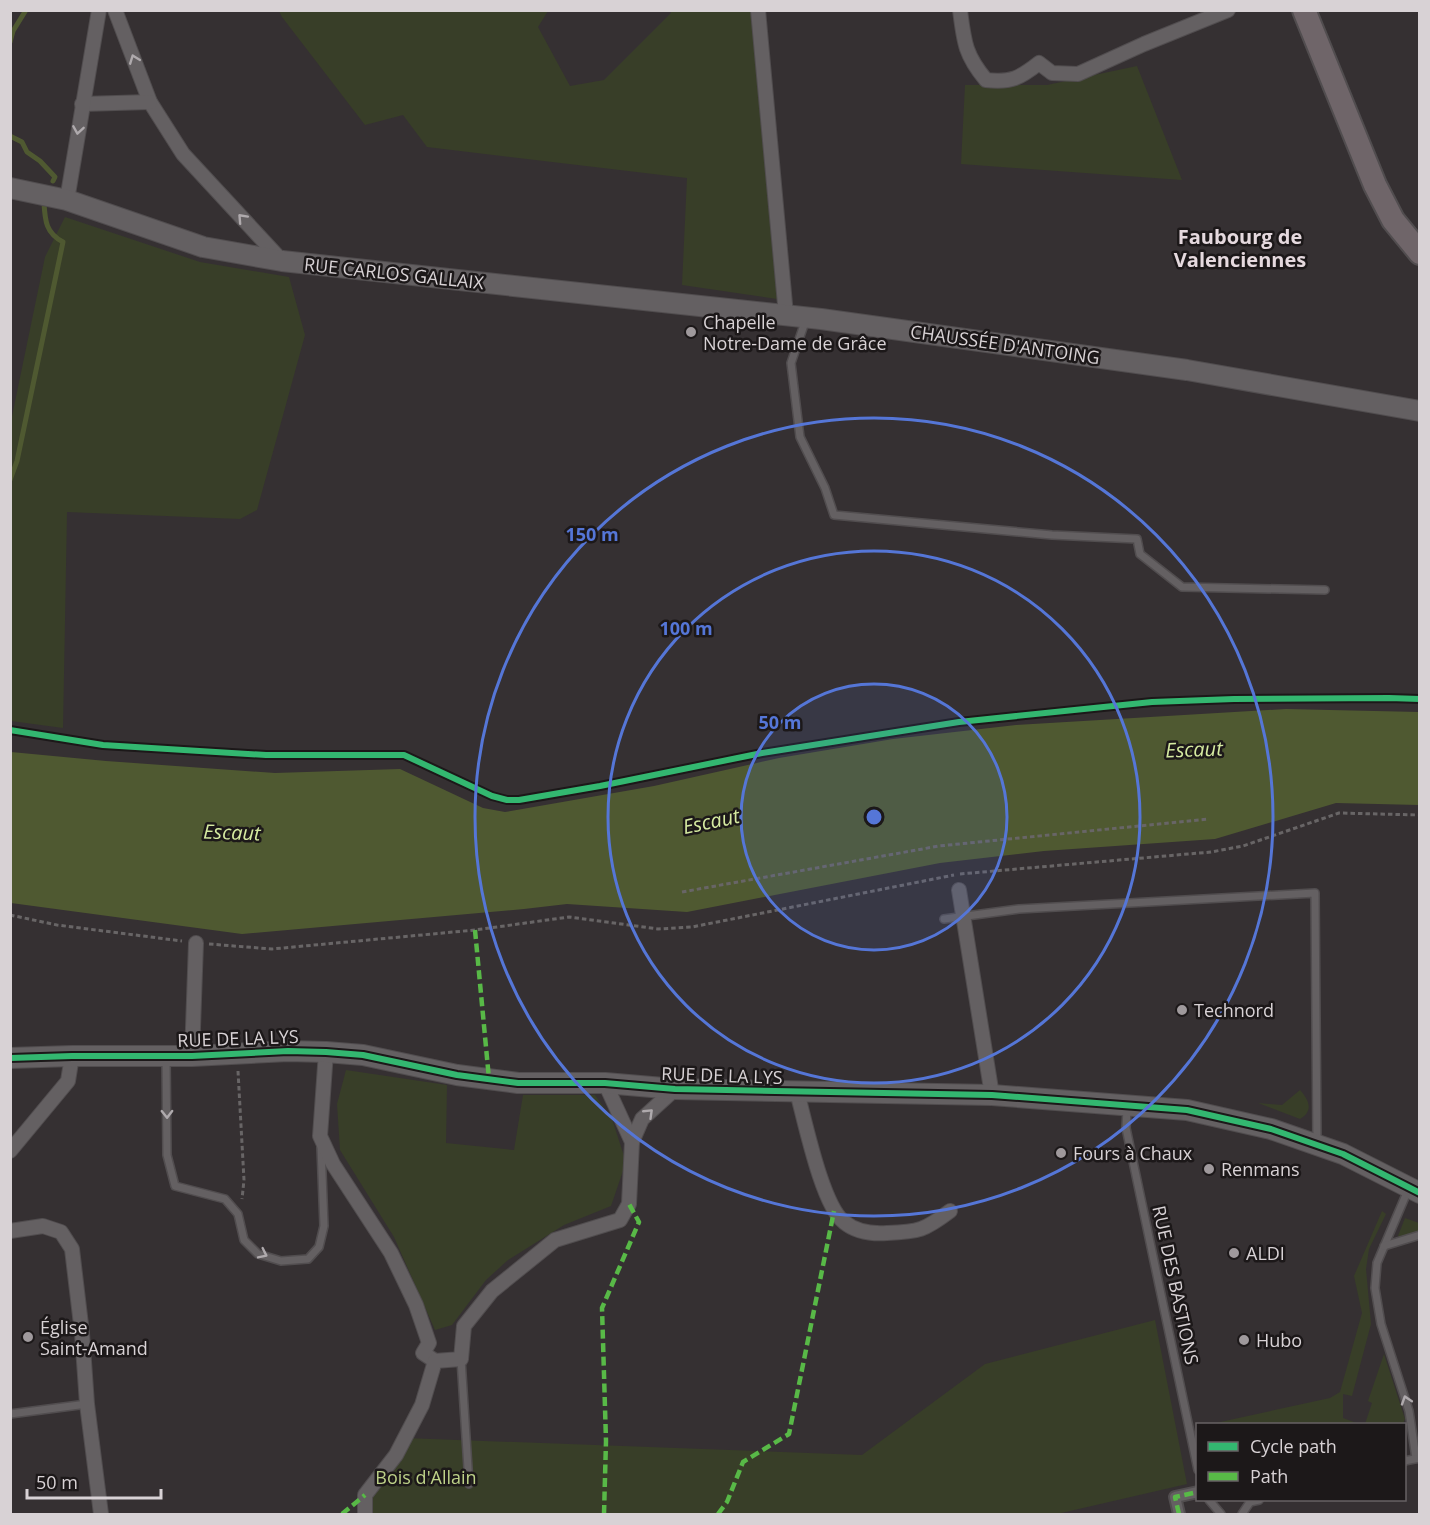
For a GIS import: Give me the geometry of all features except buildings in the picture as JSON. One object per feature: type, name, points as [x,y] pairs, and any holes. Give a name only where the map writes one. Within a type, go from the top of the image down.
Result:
[{"type":"main road","points":[[1304,10],[1375,185],[1393,220],[1419,253]]},
{"type":"main road","name":"RUE CARLOS GALLAIX","points":[[10,188],[67,200],[203,247],[282,261],[786,315]]},
{"type":"main road","name":"CHAUSSÉE D'ANTOING","points":[[786,315],[1187,370],[1419,411]]},
{"type":"main road","name":"RUE DE LA LYS","points":[[10,1058],[326,1052],[363,1055],[457,1075],[518,1083],[605,1083],[675,1089],[992,1095],[1187,1110],[1248,1123],[1343,1154],[1414,1191]]},
{"type":"street","points":[[67,200],[99,10]]},
{"type":"street","points":[[115,10],[150,102],[183,154],[282,261]]},
{"type":"street","points":[[758,10],[786,315]]},
{"type":"street","points":[[960,10],[964,43],[971,63],[986,80],[1004,82],[1023,76],[1039,63],[1052,73],[1078,74],[1228,10]]},
{"type":"street","points":[[82,104],[150,102]]},
{"type":"street","points":[[959,890],[992,1095]]},
{"type":"street","name":"RUE DE LA LYS","points":[[192,1056],[196,943]]},
{"type":"street","points":[[326,1052],[320,1136],[333,1164],[392,1252],[416,1305],[429,1343],[423,1353],[435,1361],[461,1359],[464,1326],[492,1291],[555,1240],[620,1220],[629,1204],[632,1142],[642,1119],[675,1089]]},
{"type":"street","points":[[10,1151],[68,1081],[72,1056]]},
{"type":"street","points":[[605,1083],[632,1142]]},
{"type":"street","points":[[797,1092],[823,1184],[834,1211],[844,1222],[869,1234],[901,1233],[926,1229],[950,1211]]},
{"type":"street","points":[[10,1231],[43,1226],[61,1232],[72,1249],[100,1515]]},
{"type":"street","points":[[365,1515],[365,1495],[396,1455],[422,1405],[435,1361]]},
{"type":"street","points":[[1179,1515],[1175,1497],[1196,1491]]},
{"type":"lane","points":[[806,317],[791,363],[800,437],[825,488],[834,515],[1052,535],[1137,539],[1140,554],[1182,586],[1325,590]]},
{"type":"lane","points":[[944,919],[1019,909],[1315,892],[1317,1146]]},
{"type":"lane","points":[[166,1055],[168,1155],[175,1186],[225,1199],[238,1214],[244,1240],[258,1254],[281,1261],[309,1259],[319,1247],[324,1226],[320,1136]]},
{"type":"lane","name":"RUE DES BASTIONS","points":[[1127,1106],[1126,1128],[1196,1465]]},
{"type":"lane","points":[[1414,1191],[1377,1263],[1375,1288],[1381,1324],[1409,1411],[1418,1458]]},
{"type":"lane","points":[[1384,1246],[1419,1236]]},
{"type":"lane","points":[[461,1359],[469,1485]]},
{"type":"lane","points":[[10,1414],[87,1404]]},
{"type":"lane","points":[[1210,1501],[1221,1515]]},
{"type":"lane","points":[[1242,1515],[1250,1502],[1254,1501]]},
{"type":"path","points":[[10,915],[57,925],[196,943],[272,950],[475,930],[569,918],[658,929],[692,927],[956,874],[1211,852],[1243,846],[1339,813],[1419,815]]},
{"type":"path","points":[[682,892],[939,846],[1208,819]]},
{"type":"path","points":[[237,1054],[244,1180],[241,1228]]},
{"type":"green space","points":[[279,11],[548,11],[538,27],[570,86],[604,80],[671,13],[670,11],[758,11],[784,300],[682,285],[687,178],[427,147],[403,115],[365,125]]},
{"type":"green space","points":[[1137,66],[1182,180],[961,164],[965,85],[1047,85]]},
{"type":"green space","points":[[65,217],[200,262],[289,277],[305,335],[257,510],[240,519],[67,512],[63,728],[11,721],[11,421],[45,257]]},
{"type":"green space","points":[[346,1070],[447,1085],[446,1143],[514,1150],[523,1095],[595,1095],[612,1119],[626,1162],[611,1206],[564,1225],[508,1260],[486,1280],[452,1325],[435,1330],[394,1237],[340,1150],[337,1104]]},
{"type":"green space","points":[[1300,1090],[1306,1098],[1309,1109],[1300,1119],[1258,1103],[1282,1105]]},
{"type":"green space","points":[[1382,1211],[1386,1214],[1369,1249],[1366,1269],[1371,1324],[1352,1396],[1343,1394],[1343,1418],[1356,1423],[1216,1423],[1330,1398],[1340,1392],[1362,1313],[1354,1276]]},
{"type":"green space","points":[[1405,1218],[1419,1223],[1419,1233],[1400,1238],[1398,1236]]},
{"type":"green space","name":"Bois d'Allain","points":[[1155,1320],[1187,1484],[1057,1514],[362,1514],[365,1495],[405,1438],[862,1455],[985,1364]]},
{"type":"green space","points":[[1384,1354],[1405,1419],[1403,1423],[1365,1423],[1372,1403],[1368,1401]]},
{"type":"water","name":"Escaut","points":[[1286,709],[1419,712],[1419,805],[1336,803],[1215,839],[1044,851],[940,863],[687,912],[567,904],[242,934],[11,903],[11,752],[275,773],[400,769],[483,808],[505,812],[654,786],[779,758],[893,739],[1016,725]]},
{"type":"waterway","points":[[10,42],[13,31],[26,10]]},
{"type":"waterway","points":[[10,136],[22,142],[27,152],[40,161],[55,177],[53,181]]},
{"type":"waterway","points":[[10,480],[17,461],[63,242],[53,235],[48,226],[44,203]]},
{"type":"marked path","points":[[475,930],[489,1079]]},
{"type":"marked path","points":[[604,1514],[606,1441],[602,1308],[639,1222],[629,1204]]},
{"type":"marked path","points":[[718,1514],[727,1502],[743,1462],[789,1434],[834,1211]]},
{"type":"marked path","points":[[1179,1514],[1175,1497],[1196,1492]]},
{"type":"marked path","points":[[342,1514],[365,1495]]},
{"type":"cycle path","points":[[10,730],[103,745],[266,755],[404,755],[492,796],[519,800],[762,753],[959,722],[1152,702],[1234,699],[1420,699]]},
{"type":"cycle path","points":[[10,1058],[326,1052],[363,1055],[457,1075],[518,1083],[605,1083],[675,1089],[992,1095],[1187,1110],[1271,1129],[1343,1154],[1420,1193]]},
{"type":"place","name":"Chapelle Notre-Dame de Grâce","points":[[691,332]]},
{"type":"place","name":"Technord","points":[[1182,1010]]},
{"type":"place","name":"Fours à Chaux","points":[[1061,1153]]},
{"type":"place","name":"Renmans","points":[[1209,1169]]},
{"type":"place","name":"ALDI","points":[[1234,1253]]},
{"type":"place","name":"Église Saint-Amand","points":[[28,1337]]},
{"type":"place","name":"Hubo","points":[[1244,1340]]},
{"type":"district","name":"Faubourg de Valenciennes","points":[[1240,248]]}]
